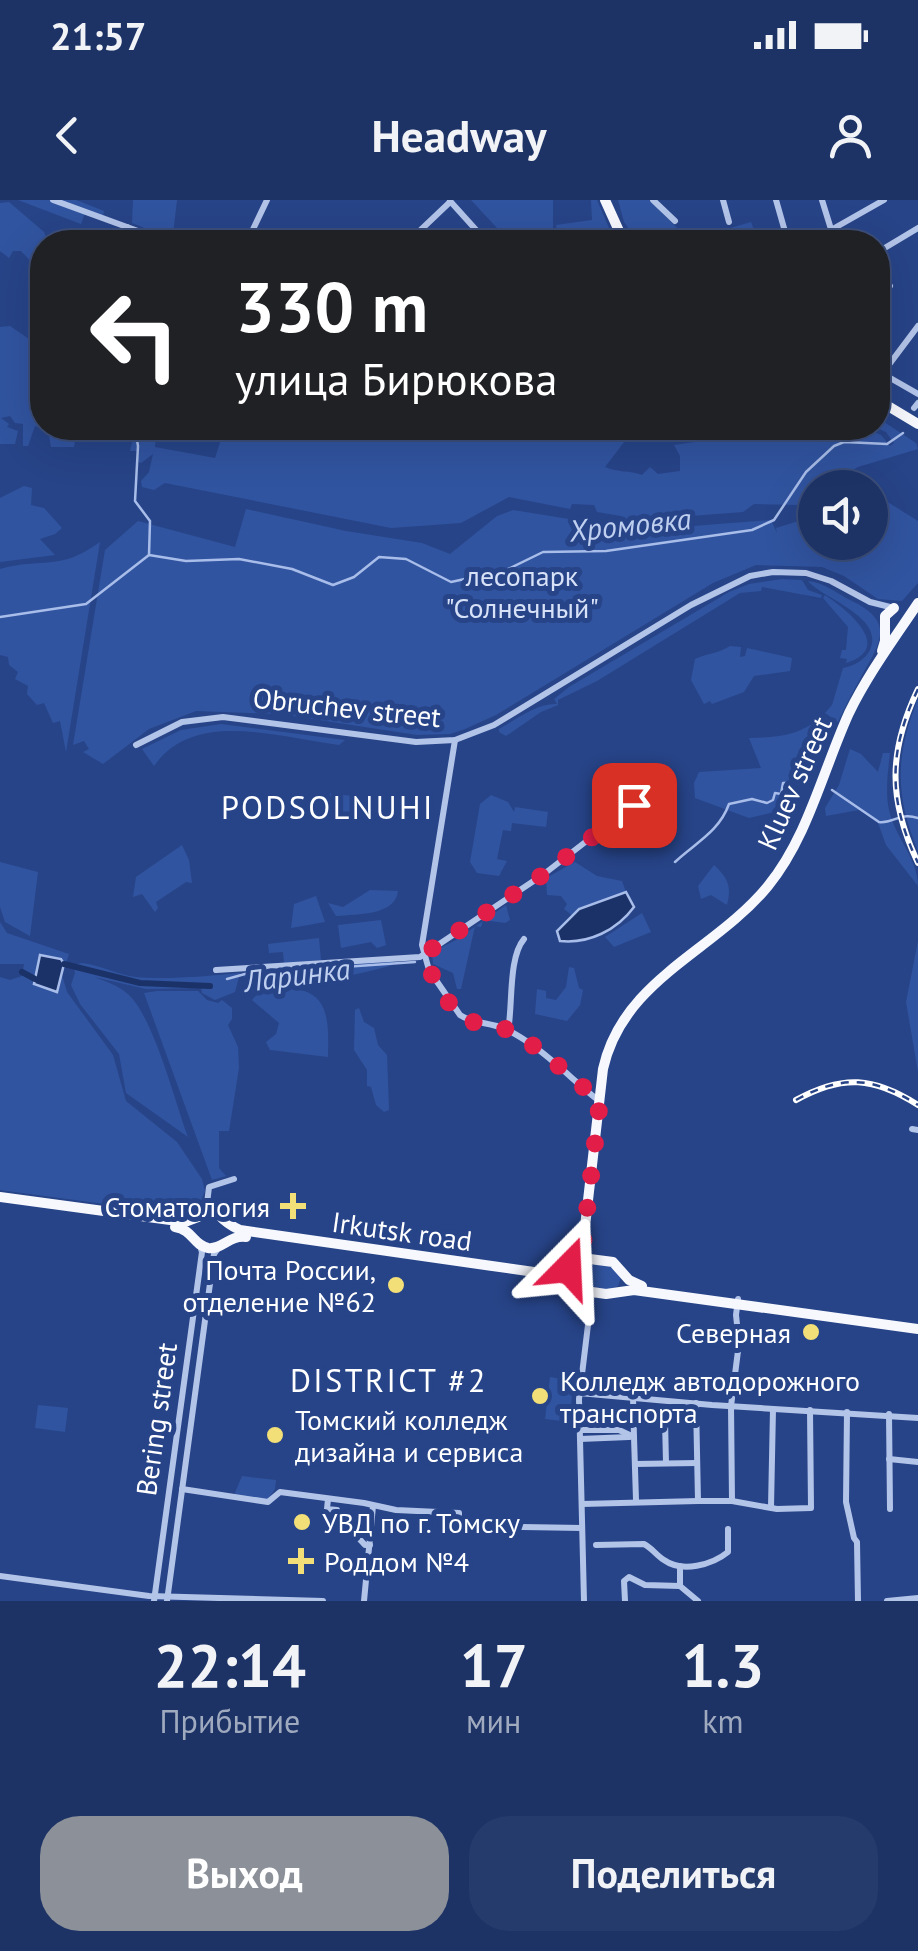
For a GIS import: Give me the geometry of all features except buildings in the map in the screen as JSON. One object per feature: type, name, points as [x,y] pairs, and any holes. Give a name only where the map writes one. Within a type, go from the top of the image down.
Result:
[{"type":"main road","points":[[605,200],[619,230]]},
{"type":"main road","points":[[894,409],[916,405],[918,423]]},
{"type":"main road","points":[[890,407],[918,423]]},
{"type":"main road","points":[[877,663],[885,641],[887,612],[918,600]]},
{"type":"main road","name":"Kluev street","points":[[583,1244],[606,1058],[619,1027],[633,1004],[749,906],[787,859],[849,714],[918,600]]},
{"type":"main road","points":[[885,621],[894,629],[904,624],[904,612],[894,608]]},
{"type":"main road","name":"Irkutsk road","points":[[0,1200],[185,1222],[216,1212],[240,1230],[555,1275],[582,1258],[613,1262],[640,1286],[737,1302]]},
{"type":"main road","name":"Irkutsk road","points":[[0,1200],[182,1228],[210,1248],[241,1236],[560,1281],[592,1292],[634,1290],[918,1326]]},
{"type":"main road","points":[[196,1239],[193,1227],[202,1214]]},
{"type":"main road","points":[[222,1244],[230,1232],[228,1221]]},
{"type":"main road","points":[[583,1244],[595,1260]]},
{"type":"main road","points":[[574,1261],[583,1244]]},
{"type":"main road","points":[[616,1292],[622,1283],[622,1272]]},
{"type":"street","points":[[53,200],[132,230]]},
{"type":"street","points":[[253,230],[267,200]]},
{"type":"street","points":[[653,200],[675,221]]},
{"type":"street","points":[[723,200],[728,222]]},
{"type":"street","points":[[776,200],[785,230]]},
{"type":"street","points":[[822,200],[830,230],[884,200]]},
{"type":"street","points":[[420,230],[450,201],[477,230]]},
{"type":"street","points":[[890,245],[918,228]]},
{"type":"street","points":[[890,360],[918,326]]},
{"type":"street","points":[[890,378],[918,394]]},
{"type":"street","name":"Obruchev street","points":[[136,745],[182,722],[224,717],[416,742],[455,740],[494,725],[690,605],[750,576],[772,572],[806,573],[831,581],[870,602],[894,608]]},
{"type":"street","name":"Obruchev street","points":[[870,602],[885,621]]},
{"type":"street","points":[[455,740],[422,945],[429,970],[460,1015],[508,1031],[545,1055],[600,1101]]},
{"type":"street","points":[[216,970],[424,954],[544,874],[638,802]]},
{"type":"street","points":[[508,1031],[513,966],[524,940]]},
{"type":"street","points":[[202,1214],[208,1188],[234,1179]]},
{"type":"street","name":"Bering street","points":[[154,1599],[202,1252],[196,1239]]},
{"type":"street","name":"Bering street","points":[[167,1599],[214,1254],[222,1244]]},
{"type":"street","points":[[584,1601],[580,1393],[592,1292]]},
{"type":"street","points":[[732,1501],[731,1406],[739,1343],[737,1302]]},
{"type":"street","points":[[194,1306],[206,1308]]},
{"type":"street","points":[[186,1362],[192,1367],[198,1362]]},
{"type":"street","points":[[580,1393],[918,1418]]},
{"type":"street","points":[[633,1397],[636,1500]]},
{"type":"street","points":[[696,1403],[698,1500]]},
{"type":"street","points":[[771,1507],[772,1409]]},
{"type":"street","points":[[582,1504],[698,1500],[811,1508],[810,1410]]},
{"type":"street","points":[[847,1412],[846,1502],[857,1542],[858,1601]]},
{"type":"street","points":[[888,1414],[890,1509]]},
{"type":"street","points":[[666,1420],[666,1463]]},
{"type":"street","points":[[178,1425],[190,1426]]},
{"type":"street","points":[[580,1434],[619,1430],[632,1437]]},
{"type":"street","points":[[889,1459],[918,1462]]},
{"type":"street","points":[[635,1464],[696,1463]]},
{"type":"street","points":[[172,1470],[184,1472]]},
{"type":"street","points":[[182,1489],[268,1502],[280,1492],[396,1510],[458,1513],[466,1526],[582,1528]]},
{"type":"street","points":[[328,1499],[327,1509],[338,1510],[335,1528],[354,1532],[365,1545],[370,1545]]},
{"type":"street","points":[[364,1601],[373,1506]]},
{"type":"street","points":[[596,1546],[644,1544],[664,1561],[680,1566],[710,1564],[730,1548],[728,1529]]},
{"type":"street","points":[[160,1552],[173,1554]]},
{"type":"street","points":[[680,1566],[680,1586]]},
{"type":"street","points":[[0,1576],[154,1599],[323,1601]]},
{"type":"street","points":[[624,1601],[624,1581],[629,1577],[645,1585],[680,1586],[698,1601]]},
{"type":"street","points":[[887,1601],[918,1598]]},
{"type":"green space","points":[[18,200],[76,200],[104,211],[103,216],[86,210],[81,224]]},
{"type":"green space","points":[[133,200],[177,200],[173,230],[150,230],[132,223]]},
{"type":"green space","points":[[471,200],[553,200],[553,230],[499,230]]},
{"type":"green space","points":[[591,200],[597,200],[610,230],[557,230],[556,225],[592,220]]},
{"type":"green space","points":[[618,200],[649,200],[679,230],[630,230]]},
{"type":"green space","points":[[9,202],[42,230],[30,230],[30,260],[21,251],[13,251],[9,258],[0,251],[0,203]]},
{"type":"green space","points":[[751,222],[754,230],[723,230]]},
{"type":"green space","points":[[10,326],[30,340],[28,446],[23,446],[23,424],[15,423],[10,416],[1,418],[9,424],[7,427],[18,431],[15,444],[0,444],[0,327]]},
{"type":"green space","points":[[890,426],[916,443],[918,449],[853,470],[798,470],[798,505],[754,504],[743,512],[625,521],[621,516],[597,512],[594,505],[572,504],[570,509],[509,497],[461,523],[391,528],[165,483],[154,490],[142,487],[153,454],[141,463],[136,461],[137,451],[130,451],[133,440],[156,440],[155,447],[215,458],[221,440],[626,440],[605,467],[642,475],[650,467],[658,474],[680,471],[680,456],[674,445],[709,440],[885,440],[890,446],[894,443]]},
{"type":"green space","points":[[50,440],[75,440],[74,447],[51,447]]},
{"type":"green space","points":[[24,486],[32,488],[31,505],[44,508],[62,528],[40,539],[55,555],[0,562],[0,498]]},
{"type":"green space","name":"лесопарк \"Солнечный\"","points":[[888,502],[918,521],[918,583],[902,601],[878,599],[844,576],[822,567],[756,565],[713,583],[496,715],[450,734],[417,735],[280,714],[196,711],[149,729],[103,764],[83,752],[89,749],[84,741],[73,745],[105,550],[138,521],[235,547],[246,509],[422,543],[450,554],[497,516],[513,510],[616,532],[771,520],[777,533],[776,528],[798,521],[798,560],[888,560]]},
{"type":"green space","points":[[100,542],[66,752],[60,721],[53,723],[44,703],[37,705],[27,694],[28,686],[15,679],[18,672],[9,665],[8,657],[0,655],[0,569],[61,561]]},
{"type":"green space","points":[[802,580],[808,590],[822,595],[821,598],[762,587],[761,591],[740,593],[597,681],[558,700],[558,705],[506,736],[499,732],[527,712],[557,704],[554,699],[569,687],[729,592],[749,584]]},
{"type":"green space","points":[[808,581],[866,609],[879,626],[878,645],[838,722],[825,713],[832,705],[843,668],[865,657],[872,638],[861,618]]},
{"type":"green space","points":[[825,595],[854,619],[867,639],[867,648],[860,656],[846,663],[847,659],[840,658],[842,650],[846,650],[848,627],[823,598]]},
{"type":"green space","points":[[730,646],[741,647],[740,657],[745,656],[747,648],[792,658],[790,671],[754,676],[744,692],[704,704],[691,680],[695,659]]},
{"type":"green space","points":[[918,699],[918,851],[905,812],[901,775],[905,739]]},
{"type":"green space","points":[[823,716],[837,725],[825,745],[805,750],[802,772],[807,774],[808,781],[805,785],[792,784],[787,792],[795,807],[749,818],[695,798],[694,783],[699,772],[761,768],[749,738],[789,734]]},
{"type":"green space","points":[[221,724],[345,740],[339,745],[263,733],[214,732],[171,748],[154,766],[142,749],[181,730]]},
{"type":"green space","points":[[850,749],[861,754],[878,772],[883,753],[890,753],[889,810],[914,867],[918,886],[886,845],[878,823],[859,810],[826,816],[825,808],[839,785]]},
{"type":"green space","points":[[330,793],[359,797],[355,820],[327,815]]},
{"type":"green space","points":[[491,795],[508,802],[514,812],[515,807],[548,812],[546,827],[512,823],[511,831],[503,830],[497,859],[507,861],[499,876],[477,873],[470,862],[480,804]]},
{"type":"green space","points":[[182,845],[192,883],[186,882],[156,902],[155,912],[142,894],[133,897],[136,877]]},
{"type":"green space","points":[[0,862],[38,872],[30,936],[5,922],[0,907]]},
{"type":"green space","points":[[575,862],[597,876],[622,881],[626,892],[573,916],[564,909],[567,904],[561,896],[547,895],[546,878]]},
{"type":"green space","points":[[714,865],[728,883],[727,905],[711,895],[701,899],[698,886]]},
{"type":"green space","points":[[370,890],[398,891],[390,905],[364,914],[336,916],[328,903],[343,907]]},
{"type":"green space","points":[[316,896],[325,922],[291,928],[294,904]]},
{"type":"green space","points":[[506,905],[510,920],[484,920]]},
{"type":"green space","points":[[642,913],[651,932],[614,947],[605,937]]},
{"type":"green space","points":[[381,920],[386,945],[377,948],[371,942],[341,948],[338,925]]},
{"type":"green space","points":[[0,922],[7,933],[69,954],[62,975],[67,992],[113,1055],[126,1101],[177,1142],[202,1179],[205,1191],[198,1208],[190,1213],[172,1213],[0,1190],[0,977],[10,980],[22,976],[24,964],[0,964]]},
{"type":"green space","points":[[475,927],[461,989],[457,989],[453,973],[433,964],[432,952]]},
{"type":"green space","points":[[319,938],[321,960],[284,963],[283,952],[269,953],[268,944]]},
{"type":"green space","points":[[918,941],[918,1072],[906,1002]]},
{"type":"green space","points":[[393,961],[393,965],[328,980],[244,977],[246,970]]},
{"type":"green space","points":[[82,963],[147,978],[240,973],[235,992],[215,1000],[202,993],[201,988],[146,989],[94,977],[129,995],[147,1022],[188,1137],[126,1093],[119,1054],[80,1004],[71,985],[73,965]]},
{"type":"green space","points":[[569,967],[574,968],[583,990],[580,1005],[567,1021],[535,1014],[537,989],[546,991],[546,998],[556,1000],[566,987]]},
{"type":"green space","points":[[261,990],[304,991],[320,1001],[326,1018],[328,1057],[270,1050],[266,1042],[276,1034],[279,1023],[252,1000]]},
{"type":"green space","points":[[198,991],[207,1000],[222,1000],[232,1008],[228,1025],[238,1047],[239,1068],[229,1131],[219,1131],[219,1168],[226,1176],[212,1180],[144,993]]},
{"type":"green space","points":[[359,1008],[387,1055],[389,1110],[384,1112],[376,1105],[371,1087],[367,1086],[367,1070],[354,1050],[355,1010]]},
{"type":"green space","points":[[580,1263],[610,1266],[621,1277],[618,1286],[607,1291],[572,1281],[572,1269]]},
{"type":"green space","points":[[550,1377],[573,1381],[570,1422],[545,1419]]},
{"type":"green space","points":[[38,1405],[68,1408],[65,1432],[35,1428]]},
{"type":"green space","points":[[242,1476],[276,1480],[275,1489],[267,1501],[234,1495]]},
{"type":"shaded area","points":[[626,892],[634,907],[619,922],[592,938],[560,941],[557,931],[579,909]]},
{"type":"shaded area","points":[[40,955],[61,959],[64,964],[57,992],[34,984]]},
{"type":"waterway","name":"Хромовка","points":[[0,617],[86,604],[149,555],[186,561],[239,559],[292,569],[333,585],[354,577],[379,557],[406,559],[451,582],[506,570],[543,552],[606,551],[752,530],[774,520],[806,472],[834,446],[844,442],[887,444],[903,433]]},
{"type":"waterway","points":[[137,440],[135,501],[150,521],[149,555]]},
{"type":"waterway","name":"Ларинка","points":[[675,862],[713,830],[729,804],[752,799],[767,803],[775,793],[781,794],[783,783],[802,782]]},
{"type":"waterway","name":"Ларинка","points":[[832,790],[879,822],[906,816],[918,818]]},
{"type":"waterway","name":"Ларинка","points":[[227,979],[245,974],[415,962]]},
{"type":"waterway","name":"Ларинка","points":[[64,964],[140,983],[210,986]]},
{"type":"waterway","name":"Ларинка","points":[[22,972],[35,979]]},
{"type":"railway","points":[[918,689],[901,734],[895,776],[901,818],[918,863]]},
{"type":"railway","points":[[796,1100],[829,1086],[858,1082],[887,1089],[918,1105]]},
{"type":"place","name":"Стоматология","points":[[293,1206]]},
{"type":"place","name":"Почта России, отделение №62","points":[[396,1285]]},
{"type":"place","name":"Северная","points":[[811,1332]]},
{"type":"place","name":"Колледж автодорожного транспорта","points":[[540,1396]]},
{"type":"place","name":"Томский колледж дизайна и сервиса","points":[[275,1435]]},
{"type":"place","name":"УВД по г. Томску","points":[[302,1522]]},
{"type":"place","name":"Роддом №4","points":[[301,1561]]},
{"type":"district","name":"PODSOLNUHI","points":[[328,807]]},
{"type":"district","name":"DISTRICT #2","points":[[389,1380]]},
{"type":"route","points":[[568,1268],[583,1244],[600,1101],[545,1055],[506,1029],[460,1015],[429,970],[424,954],[544,874],[634,805]]}]
